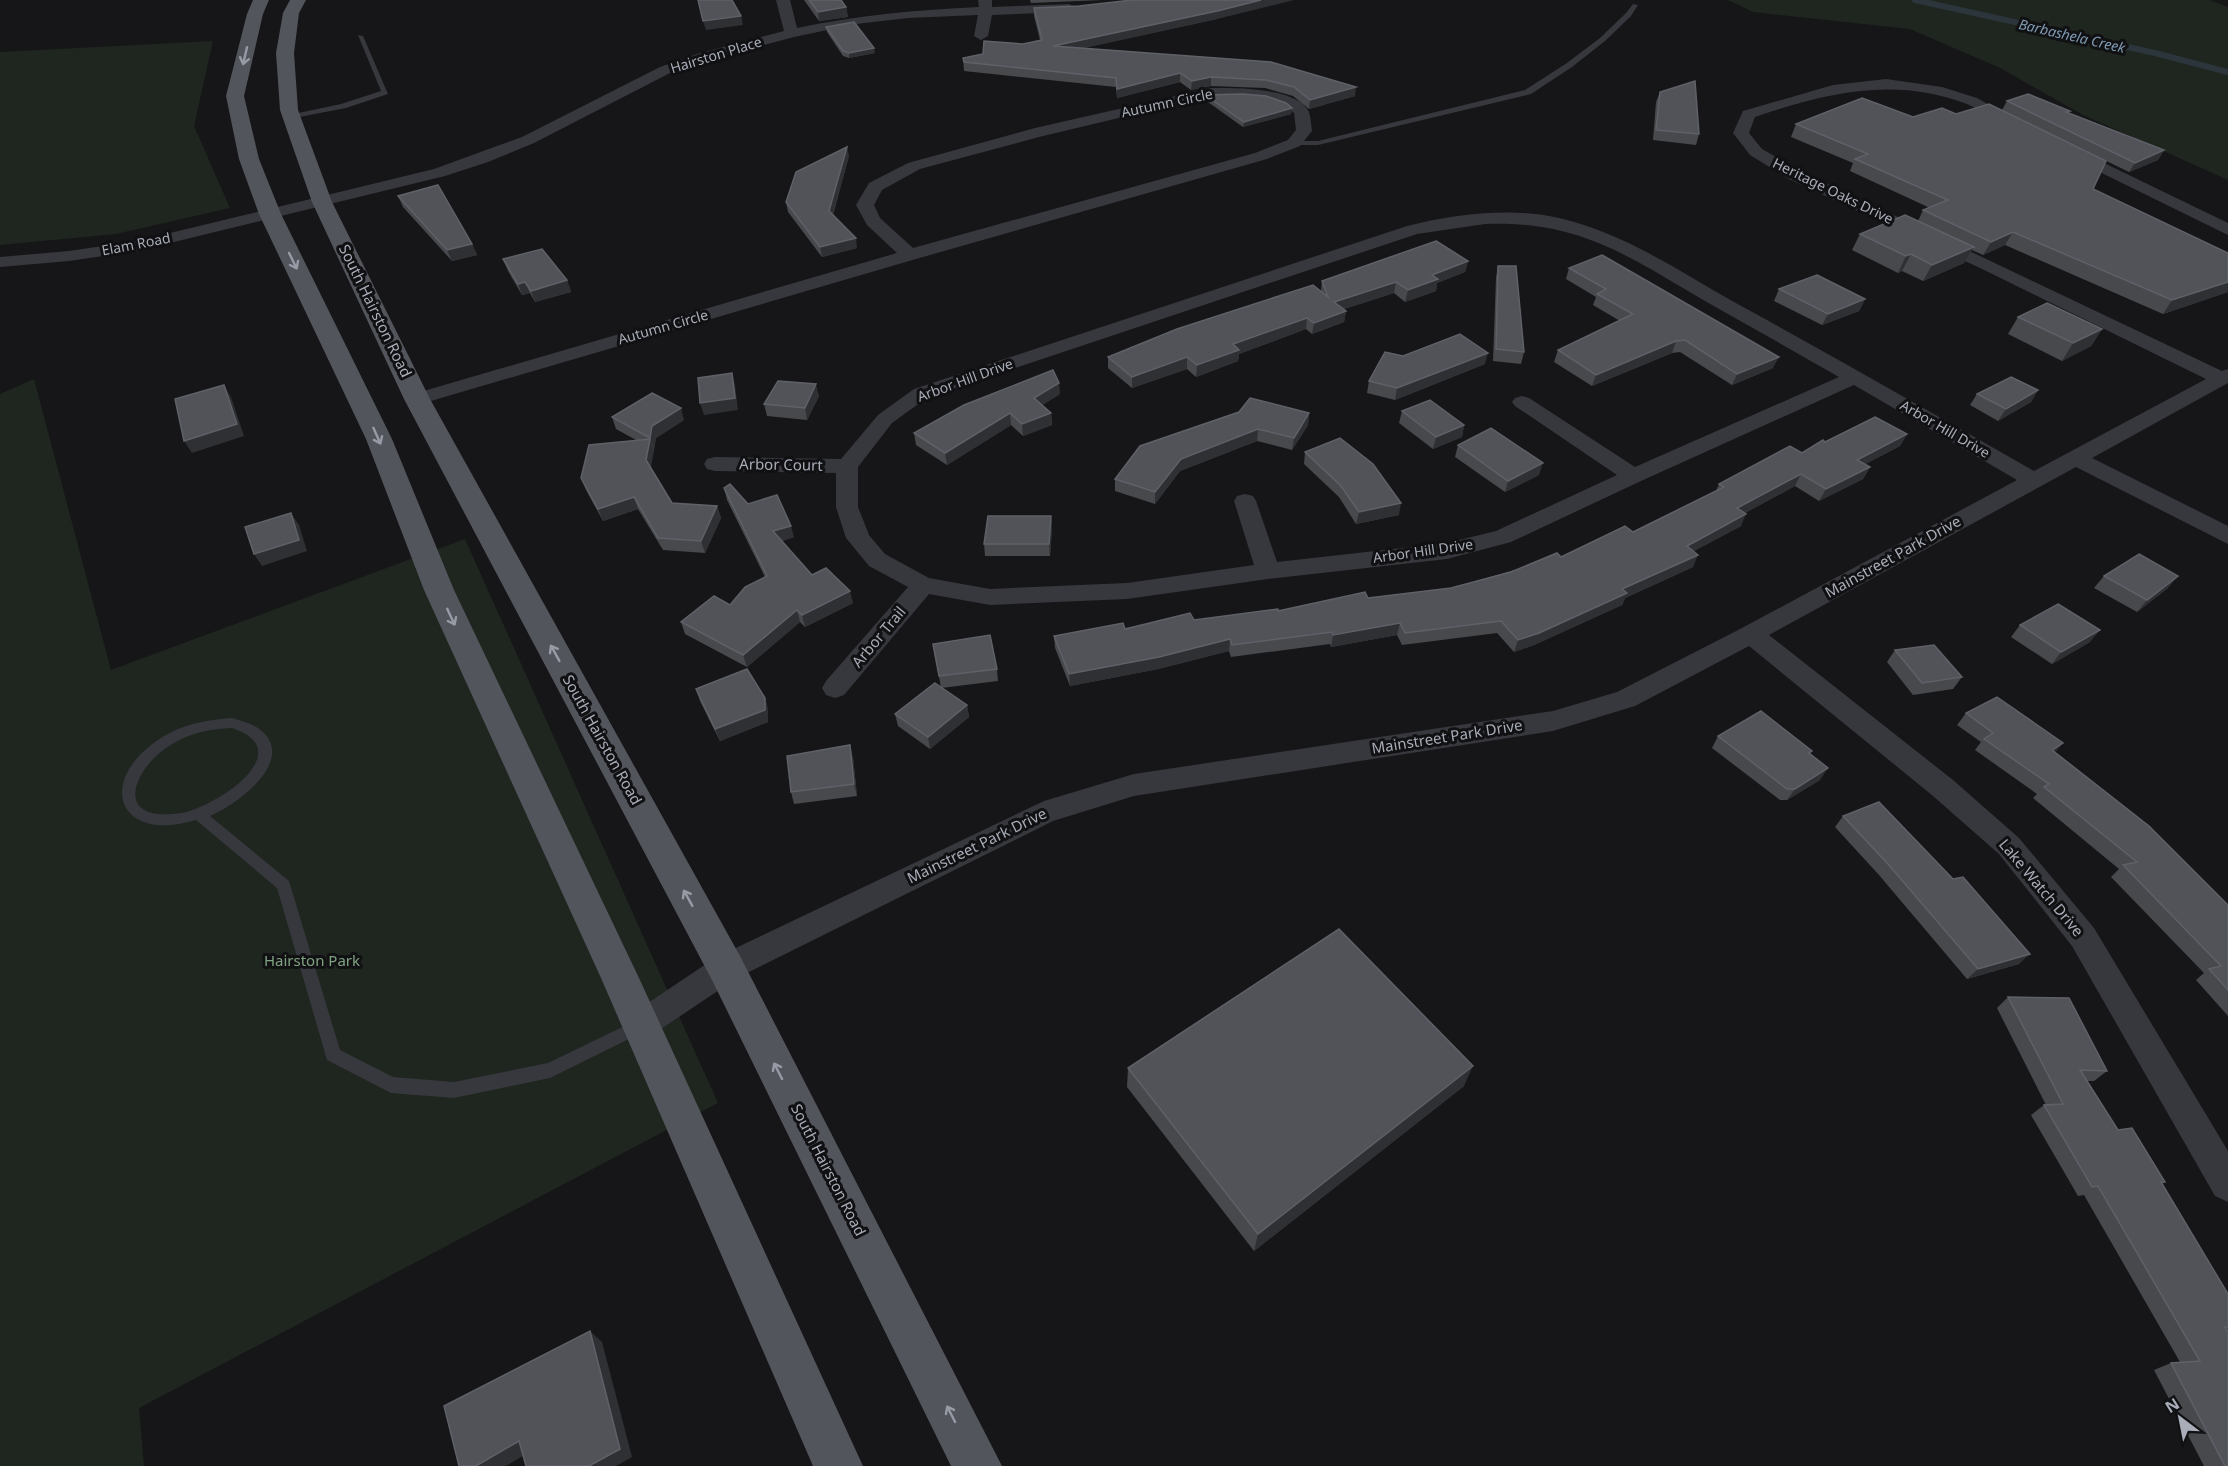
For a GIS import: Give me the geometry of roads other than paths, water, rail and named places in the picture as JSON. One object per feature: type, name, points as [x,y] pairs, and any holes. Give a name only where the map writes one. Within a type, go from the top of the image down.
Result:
[{"type":"main road","points":[[261,0],[255,15],[235,96],[249,159],[270,214],[379,439],[439,590],[641,1025],[838,1466]]},
{"type":"main road","name":"South Hairston Road","points":[[298,0],[291,13],[285,53],[289,110],[322,202],[417,399],[726,968],[977,1466]]},
{"type":"street","points":[[783,0],[792,33]]},
{"type":"street","name":"Hairston Place","points":[[270,214],[439,173],[482,159],[528,140],[665,70],[702,57],[792,33],[856,20],[986,5],[1079,8]]},
{"type":"street","points":[[981,36],[986,5]]},
{"type":"street","name":"Heritage Oaks Drive","points":[[2024,128],[1973,102],[1927,87],[1886,82],[1852,84],[1748,114],[1741,133],[1756,152],[1795,175],[2224,377]]},
{"type":"street","name":"Autumn Circle","points":[[417,399],[910,255],[1261,156],[1294,143],[1304,131],[1301,112],[1289,101],[1242,93],[1211,92],[1035,133],[914,166],[895,174],[875,187],[865,205],[873,221],[910,255]]},
{"type":"street","points":[[2054,144],[2228,231]]},
{"type":"street","name":"Elam Road","points":[[0,262],[137,246],[270,214]]},
{"type":"street","name":"Arbor Hill Drive","points":[[1856,377],[1633,476],[1503,537],[1446,550],[1126,591],[990,597],[922,585],[877,560],[858,538],[847,507],[847,466],[885,419],[921,393],[1413,230],[1467,219],[1509,217],[1558,223],[1610,240],[1856,377],[2033,480]]},
{"type":"street","name":"Mainstreet Park Drive","points":[[641,1025],[726,968],[1044,812],[1134,785],[1553,721],[1626,699],[1751,634],[2224,377]]},
{"type":"street","points":[[1522,402],[1633,476]]},
{"type":"street","points":[[2075,458],[2228,536]]},
{"type":"street","name":"Arbor Court","points":[[715,464],[847,466]]},
{"type":"street","points":[[1245,501],[1268,571]]},
{"type":"street","name":"Arbor Trail","points":[[836,688],[922,585]]},
{"type":"street","name":"Lake Watch Drive","points":[[1751,634],[1943,788],[2009,846],[2083,937],[2228,1184]]},
{"type":"lane","points":[[1294,143],[1318,143],[1528,92],[1549,81],[1620,24],[1635,5]]},
{"type":"lane","points":[[292,117],[343,106],[384,93],[360,36]]},
{"type":"lane","points":[[198,814],[236,795],[261,768],[265,754],[264,743],[258,733],[247,726],[232,723],[196,728],[159,746],[144,758],[133,772],[127,785],[127,798],[132,809],[143,816],[159,820],[198,814],[284,885],[333,1055],[390,1085],[454,1090],[550,1070],[641,1025]]},
{"type":"waterway","name":"Barbashela Creek","points":[[1915,0],[2155,53],[2228,72]]},
{"type":"park label","name":"Hairston Park","points":[[312,961]]}]
